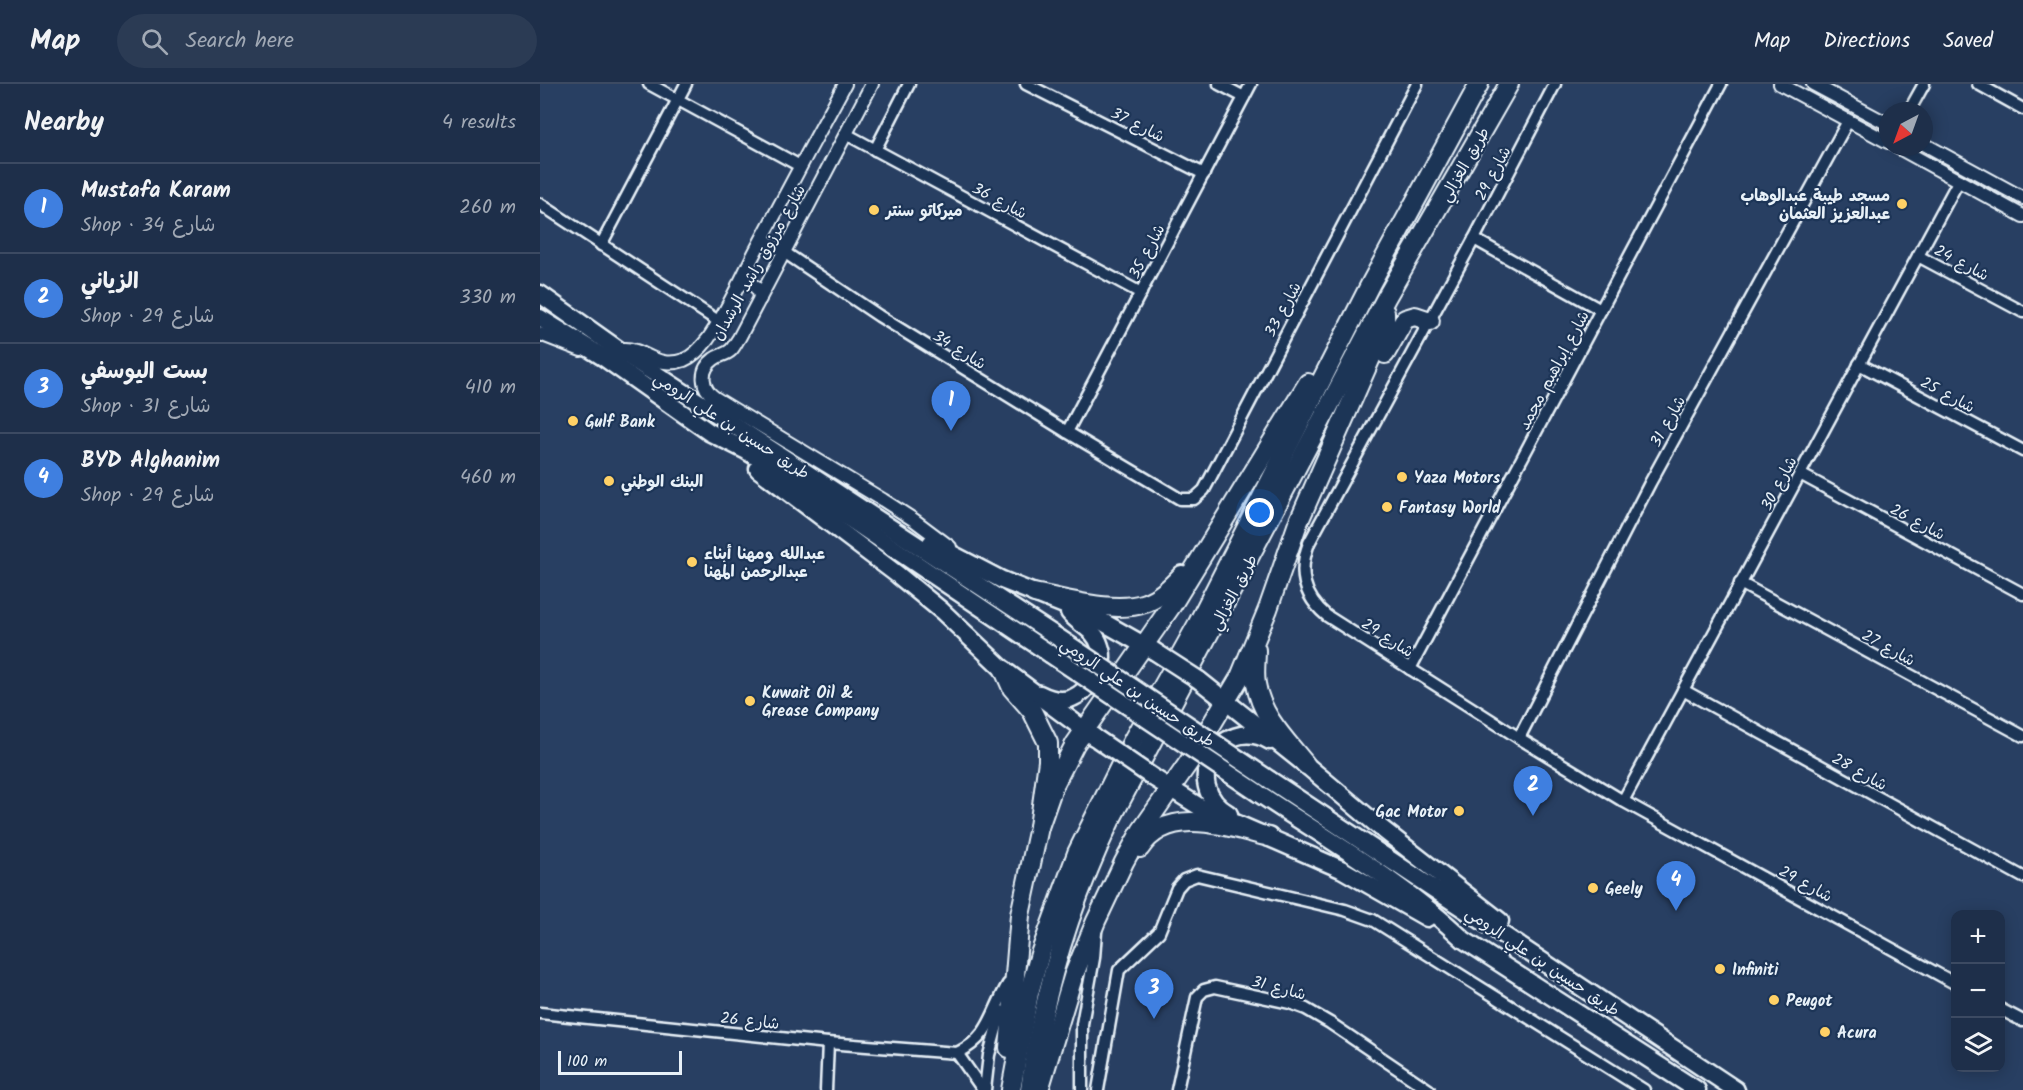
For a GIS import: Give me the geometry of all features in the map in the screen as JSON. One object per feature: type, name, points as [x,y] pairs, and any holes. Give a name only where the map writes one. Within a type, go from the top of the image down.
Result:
[{"type":"highway","name":"طريق الغزالي","points":[[1010,1090],[1029,993],[1040,954],[1077,853],[1134,738],[1197,625],[1371,283],[1479,84]]},
{"type":"highway","name":"طريق الغزالي","points":[[1030,1090],[1045,1005],[1059,949],[1091,861],[1386,298],[1509,84]]},
{"type":"highway","points":[[1490,118],[1515,84]]},
{"type":"highway","points":[[1039,827],[1062,766],[1091,735],[1149,649],[1172,605],[1371,283]]},
{"type":"highway","name":"طريق حسين بن علي الرومي","points":[[540,294],[619,350],[1059,638],[1736,1090]]},
{"type":"highway","points":[[1039,1090],[1073,977],[1124,862],[1141,831],[1189,762],[1240,677],[1256,640],[1298,523],[1385,326],[1386,298]]},
{"type":"highway","points":[[1346,417],[1366,390],[1402,322],[1415,316],[1430,321]]},
{"type":"highway","name":"طريق حسين بن علي الرومي","points":[[540,318],[603,357],[709,432],[779,471],[1405,890],[1464,940],[1697,1090]]},
{"type":"highway","points":[[709,432],[898,575],[963,630],[1004,670],[1091,735],[1170,789],[1214,814],[1341,869],[1464,940]]},
{"type":"highway","points":[[830,489],[972,565],[1094,617],[1199,680],[1381,828],[1497,918],[1547,964]]},
{"type":"highway","points":[[1034,592],[1107,606],[1134,606],[1146,603],[1173,585],[1220,526]]},
{"type":"highway","points":[[1004,670],[1011,670],[1039,693],[1049,698],[1061,700],[1072,698],[1087,690],[1101,666],[1101,649],[1092,632],[1072,617],[1066,606]]},
{"type":"highway","points":[[1256,640],[1255,680],[1262,704],[1273,724],[1306,765]]},
{"type":"highway","points":[[1004,670],[1012,688],[1032,711],[1048,743],[1048,760],[1039,827],[1020,915],[1008,1054],[1010,1090]]},
{"type":"highway","points":[[1269,837],[1224,811],[1214,802],[1206,784],[1206,770],[1210,758],[1223,742],[1235,736],[1248,734],[1267,739],[1306,765]]},
{"type":"highway","points":[[1109,894],[1144,842],[1169,824],[1186,821],[1269,837]]},
{"type":"street","points":[[649,84],[800,166]]},
{"type":"street","points":[[601,245],[686,84]]},
{"type":"street","name":"شارع مرزوق راشد الرشدان","points":[[619,350],[633,350],[652,359],[673,362],[695,353],[709,337],[845,84]]},
{"type":"street","name":"شارع مرزوق راشد الرشدان","points":[[873,84],[734,347],[706,366],[705,388],[709,394],[914,520],[972,565]]},
{"type":"street","points":[[875,150],[909,84]]},
{"type":"street","name":"شارع 37","points":[[1026,84],[1204,174]]},
{"type":"street","points":[[1219,84],[1244,97]]},
{"type":"street","name":"شارع 35","points":[[1067,432],[1251,84]]},
{"type":"street","name":"شارع 33","points":[[1146,479],[1180,499],[1194,499],[1204,490],[1417,84]]},
{"type":"street","name":"شارع 29","points":[[1555,84],[1474,239],[1309,543],[1302,569],[1309,596],[1316,607],[1327,616],[1623,801],[1951,981]]},
{"type":"street","name":"شارع إبراهيم محمد","points":[[1410,669],[1721,84]]},
{"type":"street","points":[[1779,84],[1879,137]]},
{"type":"street","points":[[1813,84],[1879,119]]},
{"type":"street","points":[[1914,102],[1924,84]]},
{"type":"street","points":[[1977,84],[1998,89],[2023,109]]},
{"type":"street","name":"شارع 31","points":[[1519,738],[1650,483],[1848,121]]},
{"type":"street","name":"شارع 36","points":[[846,134],[1141,293]]},
{"type":"street","points":[[1933,149],[2023,198]]},
{"type":"street","points":[[1914,156],[2023,216]]},
{"type":"street","name":"شارع 30","points":[[1623,801],[1959,180]]},
{"type":"street","points":[[540,204],[718,321]]},
{"type":"street","name":"شارع 34","points":[[763,238],[879,316],[1146,479]]},
{"type":"street","points":[[1474,239],[1601,310]]},
{"type":"street","name":"شارع 24","points":[[1918,256],[2023,312]]},
{"type":"street","points":[[738,285],[745,283],[753,285],[759,291],[760,299]]},
{"type":"street","points":[[540,334],[603,357]]},
{"type":"street","points":[[709,337],[711,350],[720,356]]},
{"type":"street","name":"شارع 25","points":[[1859,364],[2023,451]]},
{"type":"street","name":"شارع 26","points":[[1800,474],[2023,594]]},
{"type":"street","name":"شارع 27","points":[[1740,584],[2023,736]]},
{"type":"street","name":"شارع 28","points":[[1683,690],[2023,877]]},
{"type":"street","points":[[1098,1090],[1119,970],[1159,932],[1177,888],[1184,880],[1197,875],[1345,910],[1373,920],[1644,1090]]},
{"type":"street","points":[[1082,1090],[1083,1024],[1094,958],[1096,921]]},
{"type":"street","points":[[984,1090],[989,1055],[1016,962]]},
{"type":"street","points":[[984,1090],[957,1053],[975,1042],[985,1032],[1008,984]]},
{"type":"street","name":"شارع 31","points":[[1177,1090],[1197,997],[1204,990],[1215,987],[1290,1003],[1306,1009],[1429,1090]]},
{"type":"street","points":[[2005,1011],[2023,1022]]},
{"type":"street","name":"شارع 26","points":[[540,1013],[828,1043],[957,1053]]},
{"type":"street","points":[[826,1090],[828,1043]]},
{"type":"place","name":"مسجد طيبة عبدالوهاب عبدالعزيز العثمان","points":[[1902,204]]},
{"type":"place","name":"ميركاتو سنتر","points":[[874,210]]},
{"type":"place","name":"Gulf Bank","points":[[573,421]]},
{"type":"place","name":"Mustafa Karam","points":[[951,431]]},
{"type":"place","name":"Yaza Motors","points":[[1402,477]]},
{"type":"place","name":"البنك الوطني","points":[[609,481]]},
{"type":"place","name":"Fantasy World","points":[[1387,507]]},
{"type":"place","name":"عبدالله ومهنا أبناء عبدالرحمن المهنا","points":[[692,562]]},
{"type":"place","name":"Kuwait Oil & Grease Company","points":[[750,701]]},
{"type":"place","name":"Gac Motor","points":[[1459,811]]},
{"type":"place","name":"الزياني","points":[[1533,816]]},
{"type":"place","name":"Geely","points":[[1593,888]]},
{"type":"place","name":"BYD Alghanim","points":[[1676,911]]},
{"type":"place","name":"Infiniti","points":[[1720,969]]},
{"type":"place","name":"Peugot","points":[[1774,1000]]},
{"type":"place","name":"بست اليوسفي","points":[[1154,1019]]},
{"type":"place","name":"Acura","points":[[1825,1032]]}]
